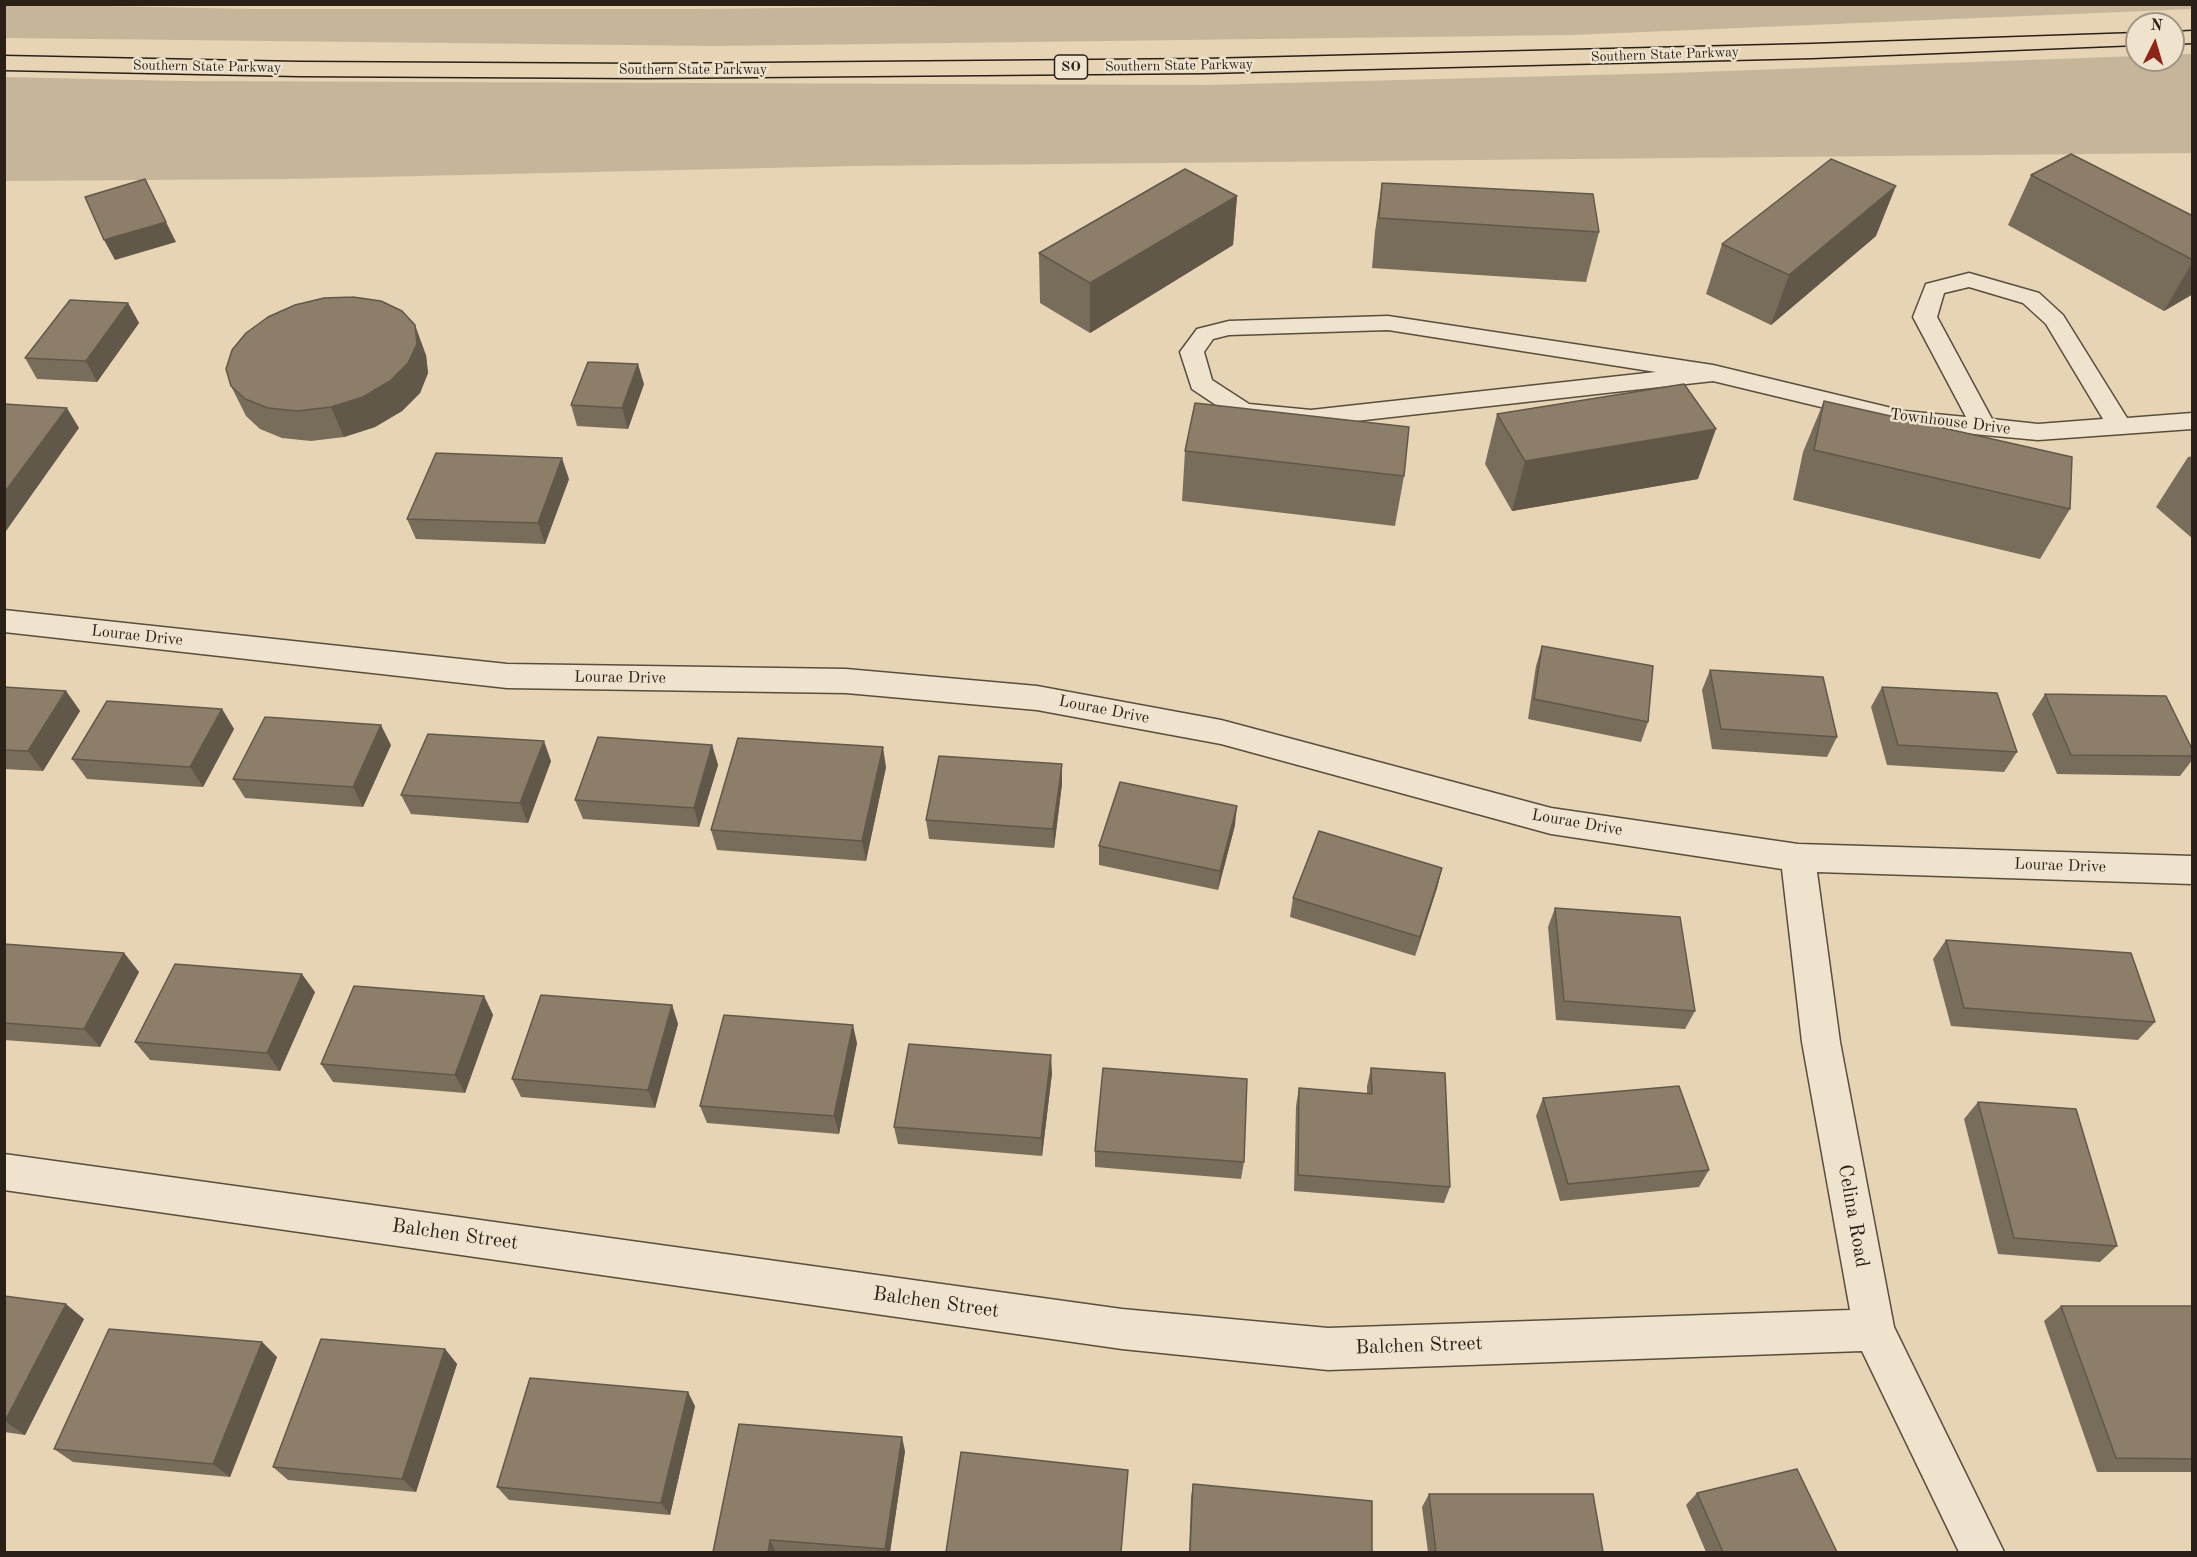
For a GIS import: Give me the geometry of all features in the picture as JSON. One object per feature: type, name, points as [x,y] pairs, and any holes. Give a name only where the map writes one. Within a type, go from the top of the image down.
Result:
[{"type":"highway","name":"Southern State Parkway","points":[[4,63],[299,69],[645,71],[1206,66],[1812,51],[2125,39]]},
{"type":"street","name":"Lourae Drive","points":[[4,621],[507,676],[846,681],[1037,698],[1221,732],[1551,821],[1798,858],[2193,870]]},
{"type":"street","name":"Celina Road","points":[[1798,858],[1821,1042],[1874,1330],[1982,1552]]},
{"type":"street","name":"Balchen Street","points":[[4,1172],[1122,1329],[1328,1349],[1874,1330]]},
{"type":"lane","points":[[1984,427],[1925,317],[1934,289],[1969,280],[2031,298],[2055,320],[2120,426]]},
{"type":"lane","name":"Townhouse Drive","points":[[1713,373],[1311,418],[1243,411],[1201,384],[1192,352],[1205,334],[1229,328],[1388,323],[1713,373],[1904,419],[2038,432],[2193,421]]},
{"type":"shaded area","points":[[5,4],[252,9],[696,9],[1121,4],[2192,4],[2192,9],[1572,35],[715,46],[5,38]]},
{"type":"shaded area","points":[[2185,54],[2192,54],[2192,153],[854,166],[289,179],[5,181],[5,77],[181,81],[1206,85],[1671,73],[2125,56],[2125,72],[2185,72]]},
{"type":"building","points":[[2071,154],[2193,216],[2193,260],[2031,175]]},
{"type":"building","points":[[1831,159],[1896,186],[1789,275],[1722,244]]},
{"type":"building","points":[[1185,169],[1237,196],[1090,283],[1039,253]]},
{"type":"building","points":[[145,179],[166,222],[104,240],[85,197]]},
{"type":"building","points":[[1382,183],[1593,194],[1599,232],[1379,218]]},
{"type":"building","points":[[353,297],[381,301],[402,311],[415,325],[417,344],[408,363],[390,381],[363,397],[331,407],[297,411],[268,408],[245,399],[231,386],[226,369],[232,350],[246,333],[268,317],[295,305],[324,298]]},
{"type":"building","points":[[70,300],[128,303],[86,361],[25,358]]},
{"type":"building","points":[[588,362],[638,364],[622,408],[571,405]]},
{"type":"building","points":[[1684,384],[1716,429],[1525,461],[1497,414]]},
{"type":"building","points":[[1824,401],[2072,457],[2070,509],[1814,450]]},
{"type":"building","points":[[1195,403],[1409,427],[1404,476],[1185,451]]},
{"type":"building","points":[[4,404],[67,408],[4,493]]},
{"type":"building","points":[[436,453],[562,458],[538,523],[407,519]]},
{"type":"building","points":[[1542,646],[1653,666],[1648,722],[1534,699]]},
{"type":"building","points":[[1710,670],[1823,677],[1837,737],[1721,729]]},
{"type":"building","points":[[4,687],[66,691],[28,751],[4,750]]},
{"type":"building","points":[[1882,687],[1997,693],[2017,752],[1898,745]]},
{"type":"building","points":[[2045,694],[2166,696],[2193,751],[2193,756],[2071,755]]},
{"type":"building","points":[[107,701],[222,709],[190,767],[72,759]]},
{"type":"building","points":[[265,717],[381,725],[353,787],[233,779]]},
{"type":"building","points":[[428,734],[544,741],[520,803],[401,795]]},
{"type":"building","points":[[598,737],[712,745],[694,808],[575,800]]},
{"type":"building","points":[[738,738],[883,747],[862,841],[711,830]]},
{"type":"building","points":[[939,756],[1062,764],[1053,829],[926,820]]},
{"type":"building","points":[[1120,782],[1237,806],[1220,871],[1099,846]]},
{"type":"building","points":[[1319,831],[1442,868],[1420,937],[1293,898]]},
{"type":"building","points":[[1555,908],[1680,917],[1695,1011],[1564,1001]]},
{"type":"building","points":[[1946,940],[2131,953],[2155,1022],[1964,1008]]},
{"type":"building","points":[[4,944],[124,953],[84,1029],[4,1023]]},
{"type":"building","points":[[175,964],[302,974],[267,1053],[135,1042]]},
{"type":"building","points":[[354,986],[484,996],[455,1075],[321,1064]]},
{"type":"building","points":[[541,995],[672,1005],[648,1090],[512,1079]]},
{"type":"building","points":[[724,1015],[853,1025],[834,1116],[700,1106]]},
{"type":"building","points":[[909,1044],[1051,1055],[1041,1138],[894,1127]]},
{"type":"building","points":[[1103,1068],[1247,1079],[1244,1162],[1095,1151]]},
{"type":"building","points":[[1371,1068],[1445,1073],[1450,1187],[1298,1175],[1299,1088],[1372,1094]]},
{"type":"building","points":[[1679,1086],[1709,1170],[1568,1184],[1543,1098]]},
{"type":"building","points":[[1978,1102],[2076,1109],[2117,1246],[2014,1238]]},
{"type":"building","points":[[4,1296],[66,1304],[5,1421],[4,1421]]},
{"type":"building","points":[[2061,1306],[2193,1306],[2193,1459],[2116,1458]]},
{"type":"building","points":[[109,1329],[262,1342],[213,1464],[54,1449]]},
{"type":"building","points":[[321,1339],[445,1349],[402,1479],[273,1467]]},
{"type":"building","points":[[530,1378],[688,1392],[661,1503],[497,1487]]},
{"type":"building","points":[[739,1424],[902,1437],[885,1549],[770,1540],[768,1552],[713,1552]]},
{"type":"building","points":[[961,1452],[1128,1470],[1121,1552],[946,1552]]},
{"type":"building","points":[[1797,1469],[1837,1552],[1723,1552],[1697,1493]]},
{"type":"building","points":[[1193,1484],[1372,1501],[1372,1552],[1190,1552]]},
{"type":"building","points":[[1429,1494],[1593,1494],[1603,1552],[1436,1552]]}]
